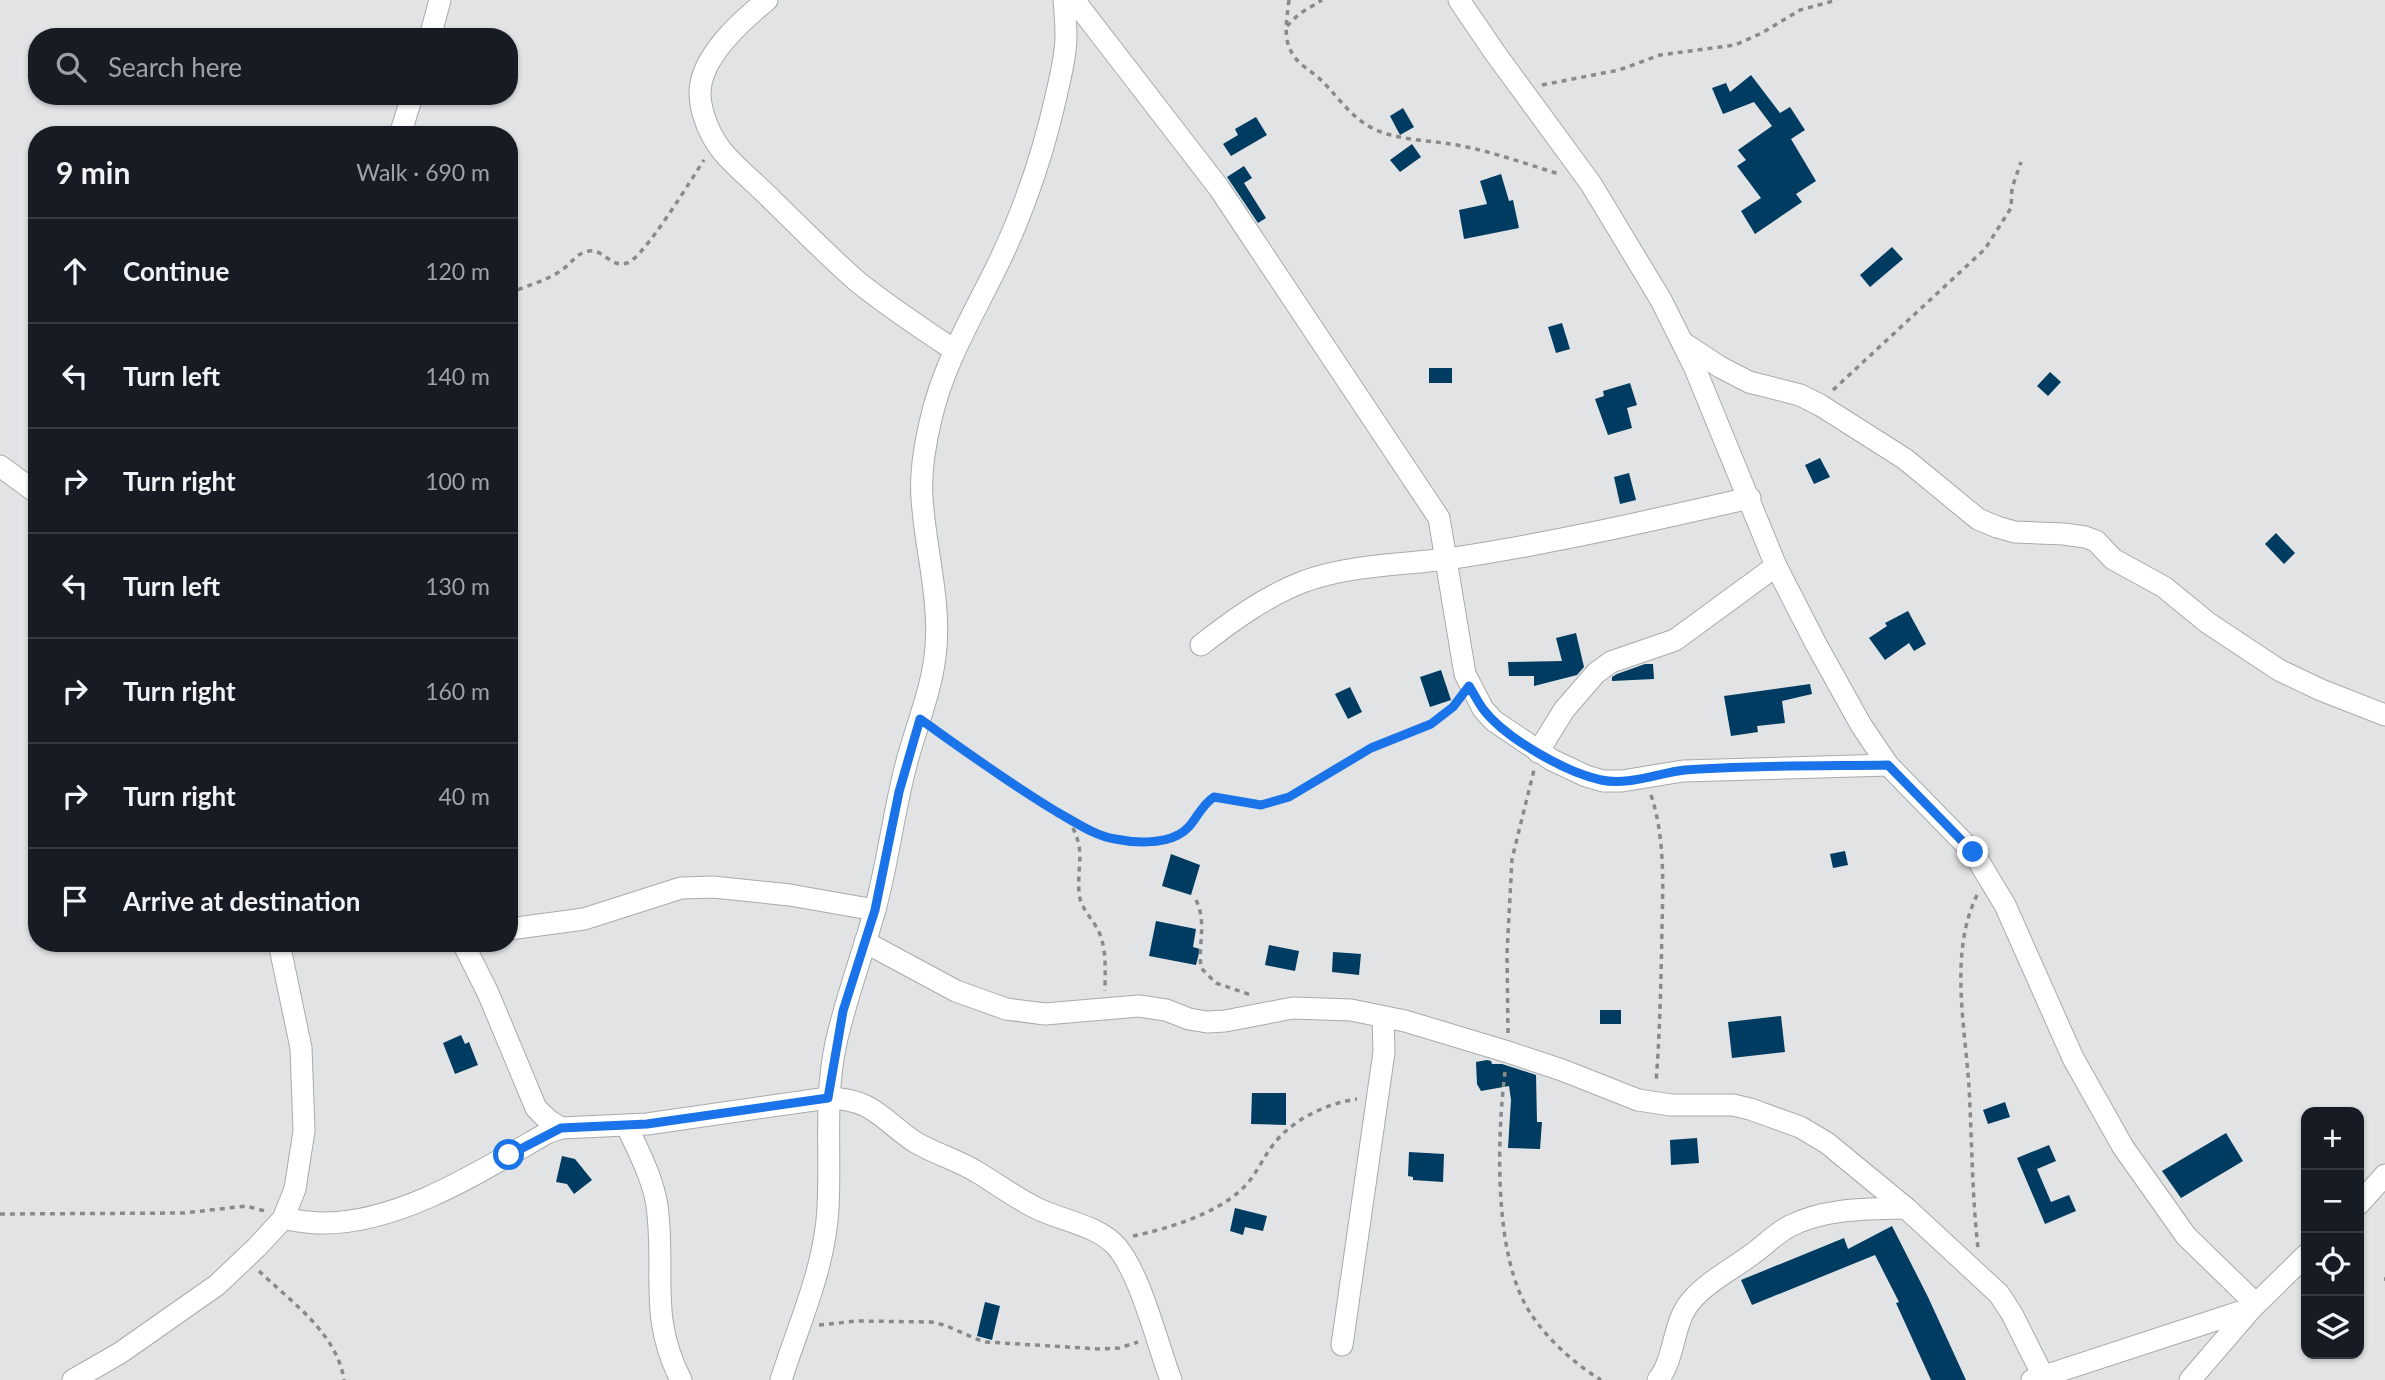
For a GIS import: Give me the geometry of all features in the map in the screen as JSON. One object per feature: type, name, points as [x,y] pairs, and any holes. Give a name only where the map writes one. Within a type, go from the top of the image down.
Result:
[{"type":"street","points":[[432,28],[440,0]]},
{"type":"street","points":[[767,0],[741,21],[720,46],[704,74],[700,93],[705,118],[716,141],[737,167],[857,281],[898,313],[954,350]]},
{"type":"street","points":[[781,1380],[812,1293],[823,1248],[828,1209],[828,1098],[843,1011],[875,910],[899,792],[932,674],[936,649],[935,591],[922,499],[930,421],[954,350],[1000,260],[1028,194],[1042,152],[1062,67],[1066,37],[1064,0]]},
{"type":"street","points":[[1074,0],[1219,188],[1439,518],[1462,660],[1469,686],[1494,721],[1538,752],[1586,776],[1603,781],[1683,771],[1888,765]]},
{"type":"street","points":[[1459,0],[1591,184],[1661,300],[1694,366],[1776,565],[1834,680],[1861,726],[1888,765],[1973,852],[2005,905],[2073,1058],[2123,1147],[2186,1237],[2254,1306]]},
{"type":"street","points":[[403,126],[409,105]]},
{"type":"street","points":[[1681,341],[1720,367],[1749,382],[1800,395],[1820,405],[1905,459],[1978,519],[2015,532],[2064,534],[2096,541],[2113,559],[2164,587],[2208,623],[2279,670],[2385,715]]},
{"type":"street","points":[[0,466],[28,486]]},
{"type":"street","points":[[1201,645],[1243,612],[1306,581],[1336,572],[1447,559],[1608,530],[1750,498]]},
{"type":"street","points":[[1538,752],[1564,710],[1596,673],[1611,663],[1675,640],[1776,565]]},
{"type":"street","points":[[518,928],[584,919],[681,888],[713,887],[765,892],[875,910]]},
{"type":"street","points":[[865,942],[956,991],[1006,1009],[1045,1014],[1139,1006],[1166,1010],[1189,1019],[1207,1022],[1293,1008],[1352,1010],[1405,1021],[1508,1052],[1654,1103],[1733,1105],[1749,1109],[1800,1128],[1826,1143],[1906,1208],[1980,1275],[1999,1294],[2012,1314],[2040,1379],[2254,1306]]},
{"type":"street","points":[[73,1380],[120,1353],[217,1285],[283,1219],[295,1189],[304,1131],[301,1048],[281,952]]},
{"type":"street","points":[[468,952],[488,993],[536,1108],[561,1128]]},
{"type":"street","points":[[1342,1345],[1384,1052],[1383,1017]]},
{"type":"street","points":[[283,1219],[321,1223],[367,1217],[405,1207],[466,1179],[547,1133],[561,1128],[626,1126],[844,1098],[873,1108],[927,1148],[975,1171],[1037,1209],[1103,1235],[1118,1249],[1134,1275],[1171,1380]]},
{"type":"street","points":[[626,1126],[642,1159],[656,1202],[659,1223],[661,1321],[665,1343],[681,1380]]},
{"type":"street","points":[[2364,1198],[2385,1175]]},
{"type":"street","points":[[1658,1380],[1670,1358],[1682,1317],[1691,1301],[1789,1226],[1814,1216],[1836,1212],[1906,1208]]},
{"type":"street","points":[[2190,1380],[2254,1306],[2301,1260]]},
{"type":"path","points":[[1289,0],[1287,47],[1354,117],[1373,128],[1398,136],[1452,144],[1502,156],[1591,184]]},
{"type":"path","points":[[1286,28],[1299,14],[1322,0]]},
{"type":"path","points":[[1524,92],[1545,84],[1619,70],[1660,55],[1735,45],[1762,33],[1800,10],[1837,0]]},
{"type":"path","points":[[518,290],[551,276],[584,252],[601,252],[616,264],[628,263],[635,258],[657,230],[716,141]]},
{"type":"path","points":[[1820,405],[1868,355],[1960,274],[1984,248],[2011,208],[2012,188],[2021,162]]},
{"type":"path","points":[[920,719],[1025,793],[1091,831],[1115,839],[1161,841],[1180,835],[1192,823],[1204,803],[1214,797],[1261,805],[1289,797],[1371,748],[1431,724],[1453,707],[1469,686]]},
{"type":"path","points":[[1538,752],[1512,859],[1507,953],[1508,1052],[1501,1117],[1506,1242],[1516,1282],[1530,1314],[1582,1368],[1601,1380]]},
{"type":"path","points":[[1645,777],[1656,811],[1663,882],[1661,1012],[1654,1103]]},
{"type":"path","points":[[1068,818],[1081,846],[1079,895],[1098,931],[1106,957],[1104,1007]]},
{"type":"path","points":[[1980,1275],[1973,1205],[1962,953],[1965,924],[1988,877]]},
{"type":"path","points":[[1196,900],[1201,909],[1201,968],[1216,983],[1257,997]]},
{"type":"path","points":[[1103,1235],[1132,1236],[1160,1230],[1220,1205],[1242,1189],[1275,1141],[1288,1129],[1327,1106],[1378,1096]]},
{"type":"path","points":[[0,1214],[184,1213],[246,1206],[283,1219]]},
{"type":"path","points":[[246,1258],[322,1331],[336,1352],[344,1380]]},
{"type":"path","points":[[799,1327],[857,1321],[931,1322],[943,1324],[971,1338],[986,1342],[1100,1349],[1119,1348],[1154,1336]]},
{"type":"building","points":[[1751,75],[1780,113],[1790,107],[1805,130],[1791,139],[1816,181],[1796,194],[1802,202],[1755,234],[1741,211],[1761,198],[1737,166],[1746,160],[1738,150],[1772,126],[1754,102],[1723,114],[1712,88],[1726,83],[1730,92]]},
{"type":"building","points":[[1403,108],[1414,127],[1400,135],[1390,116]]},
{"type":"building","points":[[1256,117],[1267,135],[1231,156],[1223,144],[1238,135],[1235,129]]},
{"type":"building","points":[[1412,144],[1421,157],[1400,172],[1390,160]]},
{"type":"building","points":[[1244,166],[1252,178],[1244,183],[1266,218],[1258,223],[1227,177]]},
{"type":"building","points":[[1501,174],[1509,201],[1513,200],[1519,228],[1464,239],[1459,210],[1487,204],[1480,181]]},
{"type":"building","points":[[1892,247],[1903,259],[1870,287],[1860,275]]},
{"type":"building","points":[[1562,323],[1570,349],[1556,353],[1548,327]]},
{"type":"building","points":[[1429,368],[1452,368],[1452,383],[1429,383]]},
{"type":"building","points":[[2050,372],[2061,382],[2048,396],[2037,386]]},
{"type":"building","points":[[1630,383],[1637,405],[1627,408],[1632,428],[1608,435],[1595,399],[1604,396],[1603,391]]},
{"type":"building","points":[[1820,458],[1830,477],[1814,484],[1805,465]]},
{"type":"building","points":[[1629,473],[1636,500],[1620,504],[1614,477]]},
{"type":"building","points":[[2276,533],[2295,553],[2284,564],[2265,544]]},
{"type":"building","points":[[1908,611],[1926,644],[1914,651],[1909,643],[1885,660],[1869,638],[1887,626],[1885,623]]},
{"type":"building","points":[[1576,633],[1584,667],[1577,675],[1534,686],[1534,676],[1509,676],[1508,662],[1562,661],[1556,638]]},
{"type":"building","points":[[1645,664],[1653,664],[1654,679],[1612,681],[1612,677],[1617,674]]},
{"type":"building","points":[[1441,670],[1451,700],[1430,707],[1420,677]]},
{"type":"building","points":[[1810,684],[1812,694],[1782,701],[1785,723],[1757,726],[1758,732],[1731,736],[1724,696]]},
{"type":"building","points":[[1350,687],[1362,712],[1348,719],[1335,694]]},
{"type":"building","points":[[1845,851],[1848,865],[1833,868],[1830,854]]},
{"type":"building","points":[[1171,854],[1200,865],[1191,895],[1162,886]]},
{"type":"building","points":[[1156,921],[1196,929],[1193,947],[1200,949],[1196,965],[1149,956]]},
{"type":"building","points":[[1269,945],[1299,951],[1295,971],[1265,965]]},
{"type":"building","points":[[1333,952],[1361,954],[1359,975],[1332,972]]},
{"type":"building","points":[[1600,1010],[1621,1010],[1621,1024],[1600,1024]]},
{"type":"building","points":[[1781,1016],[1785,1052],[1732,1058],[1728,1022]]},
{"type":"building","points":[[461,1035],[465,1044],[469,1042],[478,1065],[455,1074],[443,1043]]},
{"type":"building","points":[[1487,1060],[1492,1064],[1502,1064],[1536,1075],[1537,1122],[1542,1122],[1540,1149],[1508,1148],[1511,1100],[1509,1086],[1481,1091],[1477,1084],[1476,1062]]},
{"type":"building","points":[[1252,1093],[1286,1093],[1286,1125],[1251,1124]]},
{"type":"building","points":[[2005,1102],[2010,1117],[1988,1124],[1983,1110]]},
{"type":"building","points":[[2226,1133],[2243,1161],[2181,1198],[2162,1171]]},
{"type":"building","points":[[1697,1138],[1699,1163],[1671,1165],[1670,1140]]},
{"type":"building","points":[[2049,1145],[2056,1161],[2037,1169],[2051,1202],[2069,1195],[2076,1211],[2045,1224],[2017,1158]]},
{"type":"building","points":[[1409,1152],[1444,1154],[1443,1182],[1413,1180],[1413,1177],[1408,1176]]},
{"type":"building","points":[[562,1156],[575,1159],[592,1180],[574,1194],[567,1184],[556,1182]]},
{"type":"building","points":[[1235,1208],[1267,1216],[1263,1231],[1245,1227],[1243,1235],[1230,1231]]},
{"type":"building","points":[[1892,1226],[1966,1380],[1931,1380],[1896,1303],[1899,1302],[1875,1255],[1752,1305],[1741,1280],[1844,1238],[1848,1249]]},
{"type":"building","points":[[985,1302],[1000,1306],[992,1340],[977,1336]]},
{"type":"route","points":[[509,1155],[561,1128],[647,1124],[828,1098],[843,1011],[875,910],[899,792],[920,719],[1025,793],[1091,831],[1115,839],[1161,841],[1180,835],[1192,823],[1204,803],[1214,797],[1261,805],[1289,797],[1349,759],[1431,724],[1453,707],[1469,686],[1483,709],[1506,731],[1552,760],[1603,781],[1622,781],[1683,771],[1888,765],[1973,852]]}]
